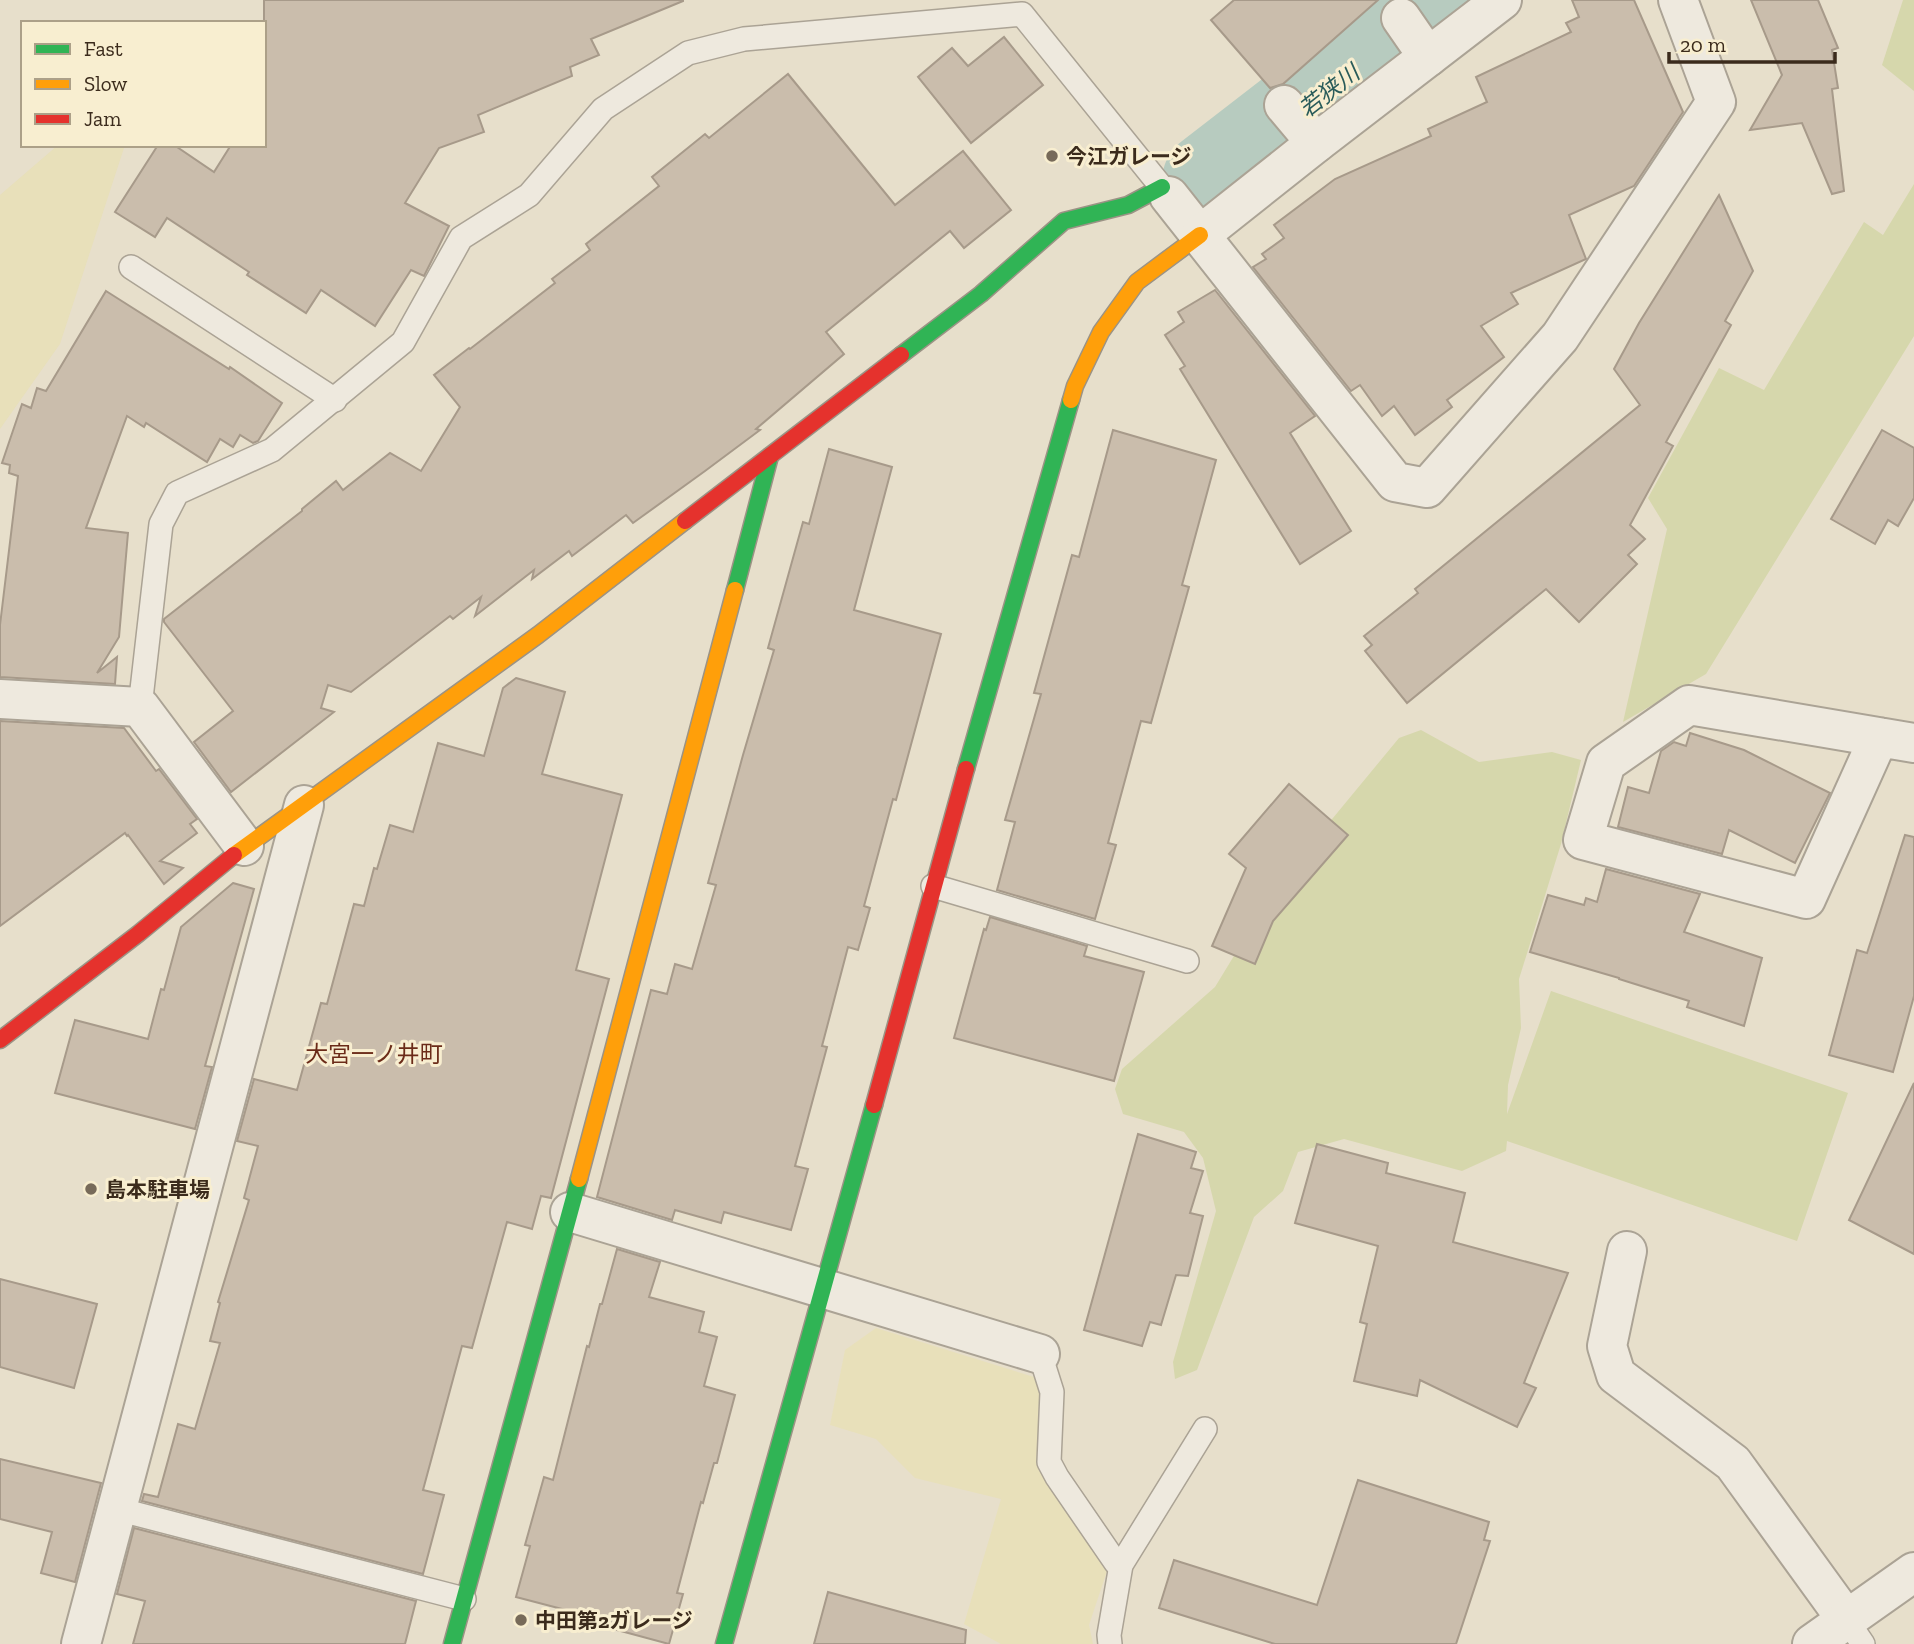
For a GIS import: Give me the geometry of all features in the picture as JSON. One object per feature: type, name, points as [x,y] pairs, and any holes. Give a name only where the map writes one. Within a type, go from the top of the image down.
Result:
[{"type":"street","points":[[0,1040],[138,934],[244,846],[538,635],[771,456],[981,294],[1064,221],[1128,205],[1180,209],[1316,143],[1502,0]]},
{"type":"street","points":[[1180,209],[1395,482],[1427,488],[1560,337],[1716,102],[1678,0]]},
{"type":"street","points":[[1401,18],[1428,57]]},
{"type":"street","points":[[1284,105],[1316,143]]},
{"type":"street","points":[[724,1644],[933,886],[1075,386],[1101,332],[1137,282],[1180,209]]},
{"type":"street","points":[[452,1644],[771,456]]},
{"type":"street","points":[[0,699],[140,707],[244,846]]},
{"type":"street","points":[[1689,705],[1896,740],[1806,899],[1584,840],[1606,763],[1689,705]]},
{"type":"street","points":[[81,1644],[304,805]]},
{"type":"street","points":[[570,1212],[1040,1354]]},
{"type":"street","points":[[1627,1251],[1607,1346],[1616,1375],[1733,1463],[1855,1631]]},
{"type":"street","points":[[1812,1644],[1855,1631],[1914,1572]]},
{"type":"lane","points":[[140,707],[161,524],[177,494],[272,450],[403,342],[461,238],[529,195],[603,109],[688,53],[744,39],[1022,14],[1180,209]]},
{"type":"lane","points":[[131,267],[335,400]]},
{"type":"lane","points":[[933,886],[1187,961]]},
{"type":"lane","points":[[1040,1354],[1052,1392],[1049,1462],[1115,1563],[1121,1565]]},
{"type":"lane","points":[[1110,1644],[1109,1635],[1121,1565],[1205,1429]]},
{"type":"lane","points":[[117,1509],[464,1599]]},
{"type":"shaded area","points":[[56,147],[124,147],[60,344],[0,429],[0,195]]},
{"type":"shaded area","points":[[876,1328],[1034,1377],[1044,1398],[1039,1462],[1108,1568],[1089,1625],[1093,1644],[1001,1644],[964,1624],[1001,1499],[915,1478],[876,1439],[830,1425],[845,1350]]},
{"type":"green space","points":[[1903,0],[1914,0],[1914,91],[1882,65]]},
{"type":"green space","points":[[1914,184],[1914,336],[1706,674],[1623,722],[1667,529],[1648,498],[1719,368],[1764,390],[1864,222],[1883,235]]},
{"type":"green space","points":[[1421,730],[1479,762],[1552,752],[1581,760],[1561,844],[1519,979],[1521,1028],[1508,1085],[1507,1114],[1551,991],[1848,1093],[1797,1241],[1507,1141],[1506,1151],[1462,1171],[1344,1139],[1298,1152],[1283,1191],[1254,1217],[1197,1370],[1175,1379],[1173,1362],[1216,1211],[1203,1158],[1184,1132],[1123,1114],[1115,1089],[1122,1069],[1215,987],[1276,887],[1399,738]]},
{"type":"building","points":[[264,0],[683,0],[591,39],[599,55],[570,67],[572,76],[478,115],[484,132],[439,148],[405,203],[449,226],[424,276],[411,270],[375,326],[321,290],[306,313],[167,218],[155,237],[115,212],[157,147],[177,147],[214,172],[230,147],[266,147]]},
{"type":"building","points":[[1234,0],[1378,0],[1283,84],[1270,88],[1211,20]]},
{"type":"building","points":[[1572,0],[1634,0],[1683,112],[1634,186],[1569,215],[1586,259],[1511,293],[1518,304],[1481,326],[1504,357],[1447,400],[1452,407],[1415,435],[1394,406],[1382,416],[1360,385],[1351,391],[1253,267],[1266,259],[1262,254],[1284,238],[1274,225],[1335,179],[1431,136],[1428,129],[1487,102],[1476,77],[1571,32],[1566,23],[1579,17]]},
{"type":"building","points":[[1751,0],[1818,0],[1838,48],[1832,50],[1838,88],[1832,89],[1844,191],[1832,194],[1802,123],[1750,130],[1782,75]]},
{"type":"building","points":[[1004,37],[1043,85],[971,143],[918,77],[952,48],[968,66]]},
{"type":"building","points":[[788,74],[895,205],[963,151],[1011,210],[964,248],[950,231],[826,332],[844,354],[756,429],[760,430],[633,523],[626,515],[572,556],[569,551],[532,579],[534,570],[475,616],[481,597],[453,619],[450,616],[351,692],[328,685],[321,708],[334,712],[231,792],[194,742],[233,711],[164,619],[302,511],[336,481],[343,490],[390,453],[421,471],[460,407],[434,375],[555,283],[552,279],[590,250],[586,244],[659,186],[652,177],[705,134],[709,138]]},
{"type":"building","points":[[1719,195],[1753,271],[1725,321],[1731,325],[1666,442],[1673,446],[1630,525],[1645,539],[1628,555],[1637,564],[1579,622],[1546,589],[1407,703],[1365,651],[1372,645],[1364,636],[1418,593],[1415,589],[1640,405],[1614,369],[1639,323]]},
{"type":"building","points":[[1215,290],[1315,416],[1290,433],[1351,531],[1300,564],[1180,369],[1185,366],[1165,335],[1184,322],[1178,312]]},
{"type":"building","points":[[106,291],[229,369],[230,367],[282,403],[258,441],[253,443],[240,435],[233,447],[220,439],[207,462],[146,423],[144,427],[127,416],[86,528],[128,533],[119,637],[97,673],[117,657],[115,684],[0,677],[0,625],[18,476],[9,473],[10,465],[2,463],[22,404],[31,408],[37,388],[46,391]]},
{"type":"building","points":[[1113,430],[1216,460],[1182,585],[1189,587],[1151,723],[1141,721],[1108,843],[1116,845],[1095,919],[997,890],[1015,822],[1005,820],[1041,694],[1034,693],[1072,555],[1079,557]]},
{"type":"building","points":[[1882,430],[1914,448],[1914,498],[1898,526],[1888,520],[1875,544],[1831,519]]},
{"type":"building","points":[[829,449],[892,467],[854,610],[941,634],[864,906],[870,908],[858,950],[848,947],[822,1046],[827,1047],[795,1166],[808,1169],[791,1230],[724,1212],[721,1223],[675,1210],[672,1220],[597,1197],[651,990],[667,994],[675,964],[692,969],[716,885],[708,883],[774,650],[768,648],[803,522],[809,524]]},
{"type":"building","points":[[516,678],[565,692],[542,774],[622,795],[576,970],[609,979],[551,1198],[541,1196],[532,1229],[507,1222],[472,1348],[462,1346],[423,1490],[444,1495],[423,1574],[142,1501],[144,1494],[158,1497],[178,1424],[195,1429],[220,1343],[210,1341],[220,1303],[218,1302],[249,1200],[244,1198],[258,1146],[237,1141],[254,1079],[297,1090],[321,1003],[327,1004],[354,904],[364,906],[390,825],[413,832],[438,743],[484,756],[503,688]]},
{"type":"building","points":[[0,721],[124,728],[197,819],[190,824],[197,833],[160,861],[183,868],[164,884],[125,833],[0,926]]},
{"type":"building","points":[[1690,733],[1744,750],[1830,793],[1795,863],[1729,830],[1722,854],[1618,827],[1628,787],[1649,793],[1661,751],[1674,742],[1686,746]]},
{"type":"building","points":[[1289,784],[1348,835],[1273,921],[1255,964],[1212,946],[1246,868],[1229,854]]},
{"type":"building","points":[[1905,835],[1914,837],[1914,996],[1893,1072],[1829,1055],[1857,950],[1867,953]]},
{"type":"building","points":[[1606,869],[1700,894],[1684,932],[1762,958],[1744,1026],[1687,1007],[1689,1001],[1530,952],[1548,895],[1584,905],[1586,898],[1597,902]]},
{"type":"building","points":[[233,883],[254,889],[205,1066],[212,1067],[195,1129],[55,1093],[75,1020],[148,1039],[181,927]]},
{"type":"building","points":[[990,917],[1087,946],[1084,956],[1144,972],[1114,1081],[954,1038],[984,929],[986,930]]},
{"type":"building","points":[[1914,1083],[1914,1254],[1849,1220]]},
{"type":"building","points":[[1138,1134],[1196,1152],[1191,1168],[1203,1171],[1190,1213],[1203,1216],[1188,1276],[1176,1275],[1161,1325],[1150,1322],[1142,1346],[1084,1330]]},
{"type":"building","points":[[1317,1144],[1388,1163],[1386,1173],[1465,1193],[1453,1242],[1568,1273],[1524,1383],[1536,1388],[1517,1427],[1420,1380],[1417,1396],[1354,1381],[1367,1324],[1360,1322],[1378,1246],[1295,1223]]},
{"type":"building","points":[[617,1249],[660,1262],[649,1297],[704,1312],[699,1332],[717,1337],[704,1386],[735,1395],[717,1463],[714,1463],[703,1503],[701,1502],[677,1593],[683,1594],[669,1644],[606,1627],[608,1621],[516,1597],[530,1546],[525,1545],[544,1477],[553,1480],[587,1346],[589,1347]]},
{"type":"building","points":[[0,1279],[97,1304],[74,1388],[0,1367]]},
{"type":"building","points":[[0,1459],[101,1483],[75,1582],[41,1573],[52,1532],[0,1519]]},
{"type":"building","points":[[1358,1480],[1489,1522],[1484,1540],[1490,1541],[1456,1644],[1275,1644],[1159,1608],[1174,1560],[1317,1605]]},
{"type":"building","points":[[134,1528],[416,1601],[405,1644],[133,1644],[145,1601],[117,1594]]},
{"type":"building","points":[[828,1592],[966,1630],[965,1644],[814,1644]]},
{"type":"waterway","name":"若狭川","points":[[1212,181],[1446,0]]},
{"type":"traffic: fast","points":[[901,355],[981,294],[1064,221],[1128,205],[1162,187]]},
{"type":"traffic: fast","points":[[966,769],[1071,400]]},
{"type":"traffic: fast","points":[[735,590],[770,456]]},
{"type":"traffic: fast","points":[[724,1644],[874,1105]]},
{"type":"traffic: fast","points":[[452,1644],[579,1179]]},
{"type":"traffic: slow","points":[[1071,400],[1101,332],[1137,282],[1200,235]]},
{"type":"traffic: slow","points":[[234,855],[538,635],[685,521]]},
{"type":"traffic: slow","points":[[579,1179],[735,590]]},
{"type":"traffic: jam","points":[[685,521],[901,355]]},
{"type":"traffic: jam","points":[[874,1105],[966,769]]},
{"type":"traffic: jam","points":[[0,1040],[138,934],[234,855]]},
{"type":"place","name":"今江ガレージ","points":[[1052,156]]},
{"type":"place","name":"島本駐車場","points":[[91,1189]]},
{"type":"place","name":"中田第2ガレージ","points":[[521,1620]]},
{"type":"district","name":"大宮一ノ井町","points":[[374,1054]]}]
